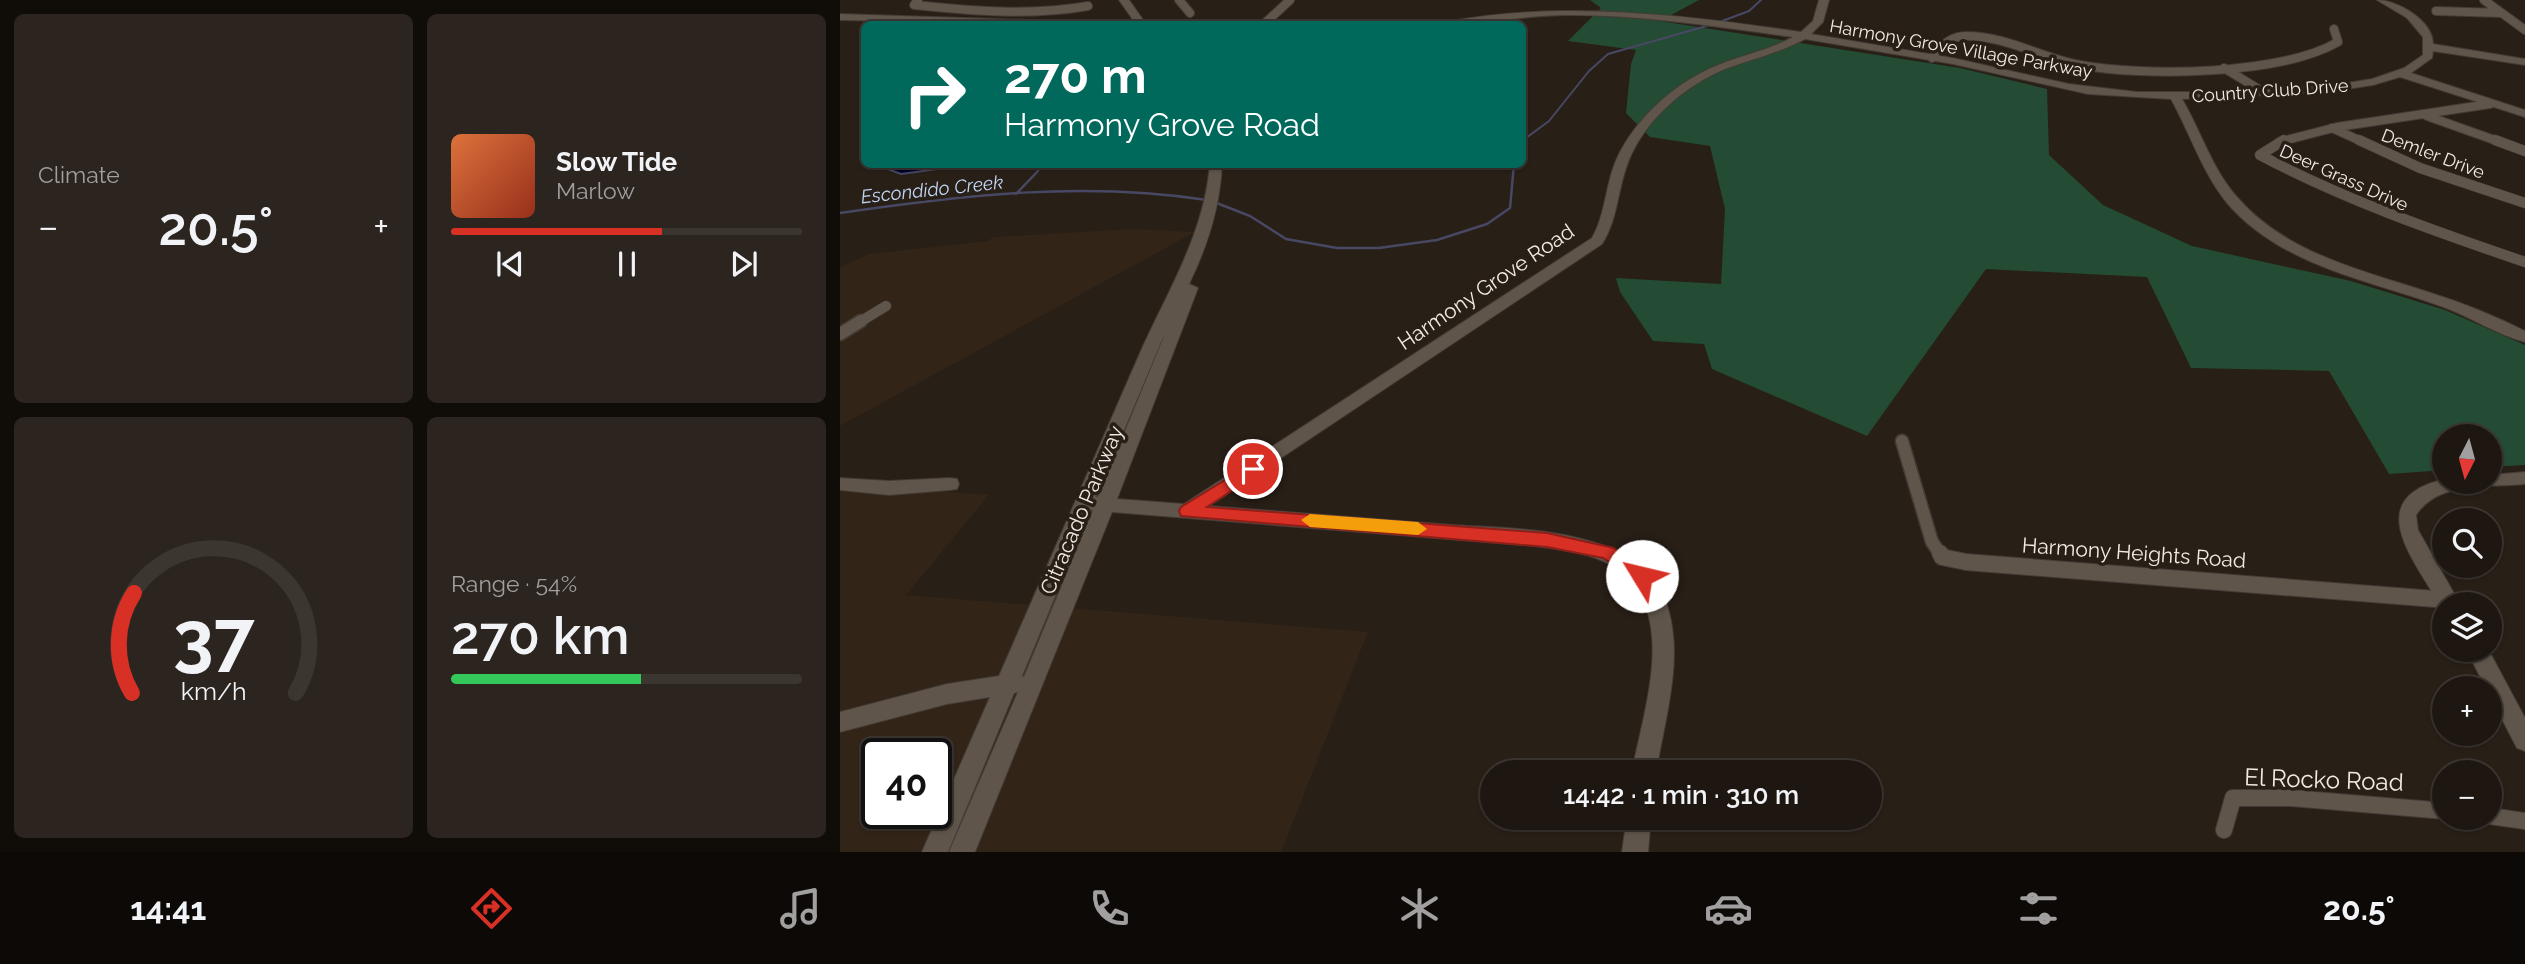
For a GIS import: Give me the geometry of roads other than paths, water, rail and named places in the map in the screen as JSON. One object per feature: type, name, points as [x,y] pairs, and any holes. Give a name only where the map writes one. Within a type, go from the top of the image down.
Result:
[{"type":"street","points":[[918,0],[914,5],[1000,9],[1072,10],[1086,3],[1092,10],[1081,16]]},
{"type":"street","points":[[989,16],[1015,0]]},
{"type":"street","points":[[1124,0],[1140,21]]},
{"type":"street","points":[[1136,0],[1151,21]]},
{"type":"street","points":[[1179,0],[1190,13]]},
{"type":"street","points":[[1267,21],[1290,0]]},
{"type":"street","points":[[1800,37],[1818,22],[1824,0]]},
{"type":"street","points":[[2382,0],[2416,21],[2425,31],[2430,48],[2525,64]]},
{"type":"street","points":[[2484,0],[2525,30]]},
{"type":"street","points":[[2436,11],[2501,13]]},
{"type":"street","name":"Harmony Grove Village Parkway","points":[[1469,21],[1558,12],[1613,13],[1800,37],[1932,58],[2067,87],[2175,97]]},
{"type":"street","points":[[840,17],[960,21]]},
{"type":"street","points":[[840,26],[861,18]]},
{"type":"street","points":[[1932,58],[1950,39],[1971,36],[2073,63],[2103,68],[2168,72],[2224,68],[2324,50],[2338,42],[2339,37],[2334,29]]},
{"type":"street","name":"Harmony Grove Road","points":[[1187,511],[1592,245],[1605,230],[1614,185],[1626,152],[1662,103],[1718,68],[1800,37]]},
{"type":"street","name":"Country Club Drive","points":[[2430,48],[2421,64],[2403,74],[2354,85],[2175,97],[2230,198],[2266,231],[2323,261],[2482,316],[2525,337]]},
{"type":"street","points":[[2224,68],[2265,93]]},
{"type":"street","points":[[2403,74],[2525,114]]},
{"type":"street","name":"Deer Grass Drive","points":[[2490,104],[2427,116],[2332,128],[2289,139],[2260,155],[2296,175],[2382,213],[2525,262]]},
{"type":"street","points":[[2427,116],[2525,151]]},
{"type":"street","name":"Demler Drive","points":[[2332,128],[2444,177],[2525,203]]},
{"type":"street","name":"Citracado Parkway","points":[[962,852],[1033,680],[1095,504],[1213,219],[1221,168]]},
{"type":"street","points":[[840,334],[886,306]]},
{"type":"street","name":"Harmony Heights Road","points":[[1902,441],[1931,542],[1942,557],[1966,562],[2432,601]]},
{"type":"street","points":[[2502,480],[2525,478]]},
{"type":"street","points":[[840,484],[889,488],[950,484]]},
{"type":"street","points":[[2432,489],[2423,492],[2406,514],[2408,530],[2443,592]]},
{"type":"street","points":[[1095,504],[1547,540],[1608,552],[1642,576],[1655,597],[1665,634],[1665,650],[1646,760]]},
{"type":"street","name":"Citracado Parkway","points":[[935,852],[1007,684],[1095,504]]},
{"type":"street","points":[[2484,662],[2525,741]]},
{"type":"street","points":[[840,722],[920,700],[1033,680]]},
{"type":"street","name":"El Rocko Road","points":[[2224,830],[2233,798],[2291,798],[2432,810]]},
{"type":"street","points":[[2502,818],[2525,821]]},
{"type":"street","points":[[1635,852],[1638,830]]},
{"type":"water","points":[[885,168],[945,168],[901,174]]},
{"type":"waterway","name":"Escondido Creek","points":[[1717,23],[1749,11],[1761,0]]},
{"type":"waterway","name":"Escondido Creek","points":[[1526,138],[1549,121],[1589,71],[1608,54],[1710,25]]},
{"type":"waterway","name":"Escondido Creek","points":[[1214,202],[1250,216],[1286,239],[1337,248],[1379,248],[1437,240],[1487,224],[1510,208],[1514,168]]},
{"type":"waterway","points":[[1017,193],[1038,171]]},
{"type":"waterway","name":"Escondido Creek","points":[[1017,193],[1115,191],[1207,200]]},
{"type":"waterway","name":"Escondido Creek","points":[[840,213],[1017,193]]}]
